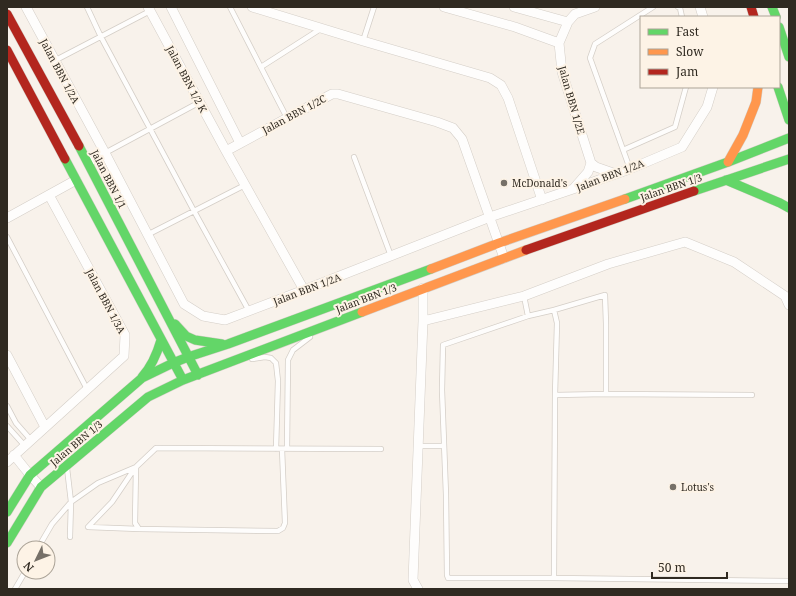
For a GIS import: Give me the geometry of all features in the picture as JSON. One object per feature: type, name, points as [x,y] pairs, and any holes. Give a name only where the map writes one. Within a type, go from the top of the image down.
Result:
[{"type":"street","name":"Jalan BBN 1/2A","points":[[26,7],[184,304],[204,316],[225,320],[490,217],[573,190],[682,148],[707,108],[713,88]]},
{"type":"street","name":"Jalan BBN 1/2 K","points":[[171,7],[240,143]]},
{"type":"street","points":[[253,7],[490,78],[501,85],[508,98],[542,200]]},
{"type":"street","points":[[444,7],[515,27],[559,43]]},
{"type":"street","points":[[514,7],[568,22],[575,14],[595,7]]},
{"type":"street","name":"Jalan BBN 1/2 K","points":[[149,9],[226,151]]},
{"type":"street","name":"Jalan BBN 1/1","points":[[7,14],[88,162],[198,375]]},
{"type":"street","name":"Jalan BBN 1/2E","points":[[568,22],[559,43],[562,72],[591,163]]},
{"type":"street","points":[[780,30],[789,56]]},
{"type":"street","points":[[7,50],[183,380]]},
{"type":"street","points":[[728,162],[743,135],[756,102],[758,88]]},
{"type":"street","points":[[778,88],[789,120]]},
{"type":"street","name":"Jalan BBN 1/2C","points":[[226,151],[332,94],[338,94],[453,128],[462,140],[504,258]]},
{"type":"street","name":"Jalan BBN 1/3","points":[[7,512],[30,475],[142,378],[173,363],[499,243],[728,162],[789,138]]},
{"type":"street","points":[[226,151],[304,290]]},
{"type":"street","points":[[88,162],[105,153]]},
{"type":"street","name":"Jalan BBN 1/3","points":[[7,543],[41,487],[148,397],[183,380],[423,288],[504,258],[789,159]]},
{"type":"street","points":[[573,190],[588,172],[591,163],[596,167],[616,174]]},
{"type":"street","points":[[7,218],[76,180]]},
{"type":"street","points":[[726,180],[789,208]]},
{"type":"street","name":"Jalan BBN 1/3A","points":[[7,462],[124,356],[125,335],[49,194]]},
{"type":"street","points":[[423,321],[524,296],[608,264],[685,242],[734,262],[785,296],[789,305]]},
{"type":"street","points":[[373,289],[384,290],[413,282],[420,284],[423,288],[414,580],[418,589]]},
{"type":"street","points":[[167,316],[186,336],[195,340],[228,344]]},
{"type":"street","points":[[142,378],[149,369],[158,352],[161,340]]},
{"type":"street","points":[[7,355],[45,427]]},
{"type":"street","points":[[14,455],[41,487]]},
{"type":"lane","points":[[87,7],[101,37],[249,311]]},
{"type":"lane","points":[[230,7],[287,118]]},
{"type":"lane","points":[[363,41],[374,7]]},
{"type":"lane","points":[[630,169],[590,58],[595,44],[654,7]]},
{"type":"lane","points":[[678,7],[680,8],[682,16]]},
{"type":"lane","points":[[54,61],[101,37],[149,9]]},
{"type":"lane","points":[[261,67],[322,28]]},
{"type":"lane","points":[[623,150],[675,127],[686,88]]},
{"type":"lane","points":[[105,153],[200,102]]},
{"type":"lane","points":[[354,157],[391,256]]},
{"type":"lane","points":[[147,235],[245,184]]},
{"type":"lane","points":[[7,237],[87,389]]},
{"type":"lane","points":[[606,394],[605,295],[528,316],[443,345],[442,390],[448,578],[789,581]]},
{"type":"lane","points":[[524,296],[528,316]]},
{"type":"lane","points":[[554,310],[557,323],[554,578]]},
{"type":"lane","points":[[326,326],[293,350],[288,360],[285,449],[285,523],[283,528],[278,531],[88,527],[112,502],[136,467],[156,448],[276,449],[285,449],[381,449]]},
{"type":"lane","points":[[229,363],[265,357],[271,358],[276,363],[278,380],[276,449]]},
{"type":"lane","points":[[555,394],[752,395]]},
{"type":"lane","points":[[7,406],[28,443]]},
{"type":"lane","points":[[14,419],[7,426],[28,443]]},
{"type":"lane","points":[[418,446],[444,446]]},
{"type":"lane","points":[[67,465],[71,502],[70,537]]},
{"type":"lane","points":[[136,467],[135,524],[138,529]]},
{"type":"lane","points":[[43,540],[52,524],[71,502],[98,483],[136,467]]},
{"type":"lane","points":[[15,589],[20,580]]},
{"type":"traffic: fast","points":[[772,7],[776,16]]},
{"type":"traffic: fast","points":[[780,30],[789,57]]},
{"type":"traffic: fast","points":[[778,88],[789,120]]},
{"type":"traffic: fast","points":[[625,199],[728,162],[789,138]]},
{"type":"traffic: fast","points":[[79,146],[198,375]]},
{"type":"traffic: fast","points":[[65,159],[183,380]]},
{"type":"traffic: fast","points":[[694,191],[789,159]]},
{"type":"traffic: fast","points":[[726,180],[789,208]]},
{"type":"traffic: fast","points":[[7,512],[30,475],[142,378],[188,357],[228,344],[431,269]]},
{"type":"traffic: fast","points":[[7,543],[41,487],[148,397],[183,380],[362,312]]},
{"type":"traffic: fast","points":[[175,324],[186,336],[195,340],[222,344]]},
{"type":"traffic: fast","points":[[142,377],[154,360],[161,340]]},
{"type":"traffic: slow","points":[[728,162],[743,135],[756,102],[758,88]]},
{"type":"traffic: slow","points":[[431,269],[499,243],[625,199]]},
{"type":"traffic: slow","points":[[362,312],[526,250]]},
{"type":"traffic: jam","points":[[751,7],[754,16]]},
{"type":"traffic: jam","points":[[7,14],[79,146]]},
{"type":"traffic: jam","points":[[7,50],[65,159]]},
{"type":"traffic: jam","points":[[526,250],[694,191]]},
{"type":"place","name":"McDonald's","points":[[504,183]]},
{"type":"place","name":"Lotus's","points":[[673,487]]}]
